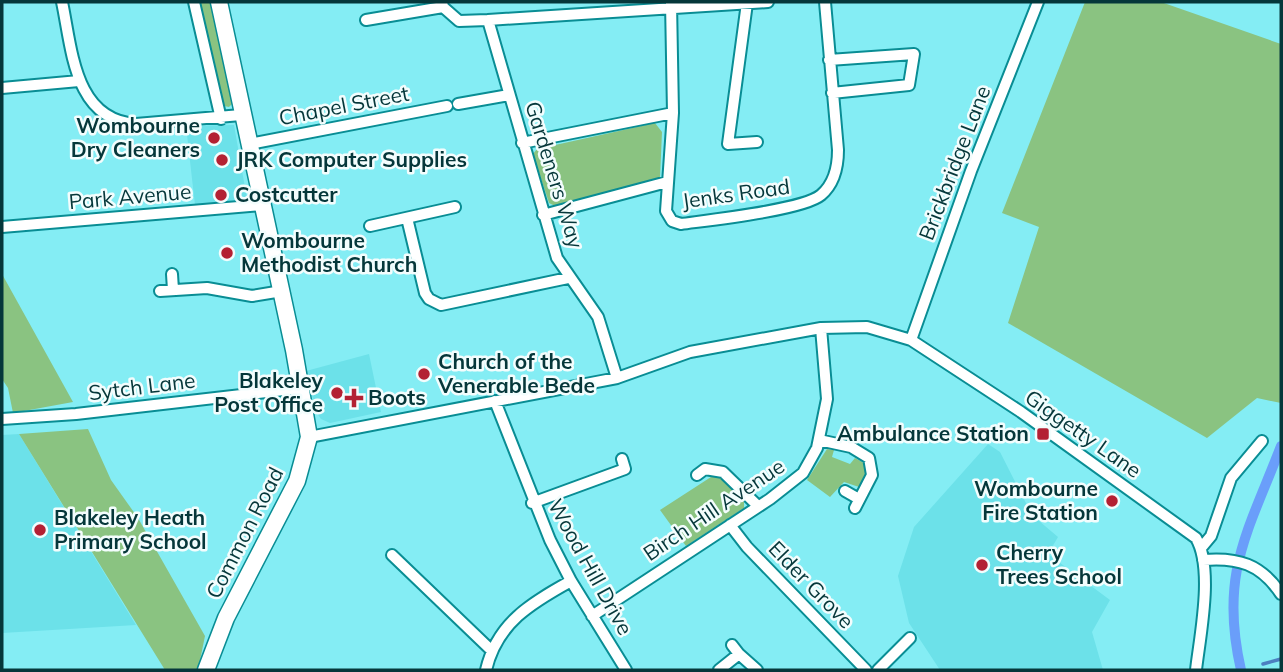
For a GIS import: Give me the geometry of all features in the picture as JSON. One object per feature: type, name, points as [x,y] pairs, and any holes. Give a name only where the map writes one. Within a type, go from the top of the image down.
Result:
[{"type":"street","points":[[62,2],[79,81],[93,105],[124,123],[220,119],[241,115]]},
{"type":"street","points":[[194,2],[220,119]]},
{"type":"street","name":"Common Road","points":[[206,666],[226,618],[297,481],[309,437],[282,291],[241,115],[219,2]]},
{"type":"street","points":[[366,20],[443,4],[459,21],[671,5],[768,2]]},
{"type":"street","name":"Jenks Road","points":[[671,5],[673,113],[666,211],[672,221],[681,224],[812,201],[826,190],[838,164],[825,2]]},
{"type":"street","name":"Brickbridge Lane","points":[[911,340],[971,171],[1038,2]]},
{"type":"street","points":[[747,3],[729,144],[757,142]]},
{"type":"street","name":"Gardeners Way","points":[[488,20],[557,258],[568,278],[598,317],[617,378]]},
{"type":"street","points":[[829,60],[914,54],[909,85],[832,93]]},
{"type":"street","points":[[2,88],[79,81]]},
{"type":"street","name":"Gardeners Way","points":[[453,105],[509,95]]},
{"type":"street","name":"Chapel Street","points":[[249,144],[453,105]]},
{"type":"street","points":[[522,143],[673,113]]},
{"type":"street","points":[[543,215],[667,182]]},
{"type":"street","name":"Park Avenue","points":[[2,227],[262,205]]},
{"type":"street","points":[[370,226],[455,207]]},
{"type":"street","points":[[407,218],[425,293],[429,299],[440,305],[568,278]]},
{"type":"street","points":[[172,274],[173,290]]},
{"type":"street","points":[[160,291],[207,288],[251,296],[282,291]]},
{"type":"street","name":"Giggetty Lane","points":[[309,437],[617,378],[690,352],[821,328],[867,327],[887,330],[911,340],[1053,435],[1196,538],[1201,548]]},
{"type":"street","name":"Birch Hill Avenue","points":[[592,616],[758,506],[803,472],[813,458],[819,440],[827,399],[821,328]]},
{"type":"street","name":"Sytch Lane","points":[[2,419],[76,414],[301,388]]},
{"type":"street","name":"Wood Hill Drive","points":[[495,401],[533,502],[571,581],[626,670]]},
{"type":"street","points":[[819,440],[851,447],[869,458],[872,475],[857,504],[845,491]]},
{"type":"street","points":[[1196,670],[1204,580],[1201,548],[1211,536],[1231,478],[1262,441]]},
{"type":"street","points":[[533,502],[625,470],[622,459]]},
{"type":"street","points":[[698,475],[705,469],[723,472],[758,506]]},
{"type":"street","name":"Elder Grove","points":[[730,525],[747,547],[866,670]]},
{"type":"street","points":[[392,555],[491,650]]},
{"type":"street","points":[[1203,560],[1227,558],[1248,563],[1264,573],[1281,594]]},
{"type":"street","points":[[486,670],[491,650],[512,619],[537,600],[571,581]]},
{"type":"street","points":[[878,670],[910,638]]},
{"type":"street","points":[[719,670],[736,650],[757,670]]},
{"type":"shaded area","points":[[234,125],[247,199],[195,205],[186,126]]},
{"type":"shaded area","points":[[369,354],[381,412],[330,423],[321,419],[316,412],[306,371]]},
{"type":"shaded area","name":"Blakeley Heath Primary School","points":[[19,434],[136,625],[2,633],[2,435]]},
{"type":"shaded area","name":"Cherry Trees School","points":[[988,444],[1000,452],[1032,515],[1058,537],[1048,554],[1110,600],[1092,632],[1103,670],[940,670],[909,623],[898,576],[914,527]]},
{"type":"green space","points":[[199,2],[212,2],[233,103],[229,107],[224,106]]},
{"type":"green space","points":[[1085,2],[1161,2],[1281,44],[1281,403],[1257,398],[1207,438],[1008,323],[1039,227],[1002,213]]},
{"type":"green space","points":[[655,123],[662,132],[660,178],[555,206],[549,203],[533,154],[537,149]]},
{"type":"green space","points":[[2,274],[73,402],[13,413],[8,388],[2,379]]},
{"type":"green space","points":[[88,429],[111,480],[138,518],[205,636],[198,670],[165,670],[19,434]]},
{"type":"green space","points":[[827,449],[834,450],[832,457],[850,464],[855,458],[864,463],[866,474],[859,487],[844,482],[830,497],[807,480]]},
{"type":"green space","points":[[720,476],[744,500],[744,508],[686,546],[660,510],[711,477]]},
{"type":"waterway","points":[[1241,670],[1233,607],[1235,580],[1248,529],[1281,446]]},
{"type":"waterway","points":[[1263,664],[1281,659]]},
{"type":"place","name":"Wombourne Dry Cleaners","points":[[214,138]]},
{"type":"place","name":"JRK Computer Supplies","points":[[222,160]]},
{"type":"place","name":"Costcutter","points":[[221,195]]},
{"type":"place","name":"Wombourne Methodist Church","points":[[227,253]]},
{"type":"place","name":"Church of the Venerable Bede","points":[[424,374]]},
{"type":"place","name":"Blakeley Post Office","points":[[337,393]]},
{"type":"place","name":"Boots","points":[[354,398]]},
{"type":"place","name":"Ambulance Station","points":[[1043,434]]},
{"type":"place","name":"Wombourne Fire Station","points":[[1112,501]]},
{"type":"place","name":"Blakeley Heath Primary School","points":[[40,530]]},
{"type":"place","name":"Cherry Trees School","points":[[982,565]]}]
